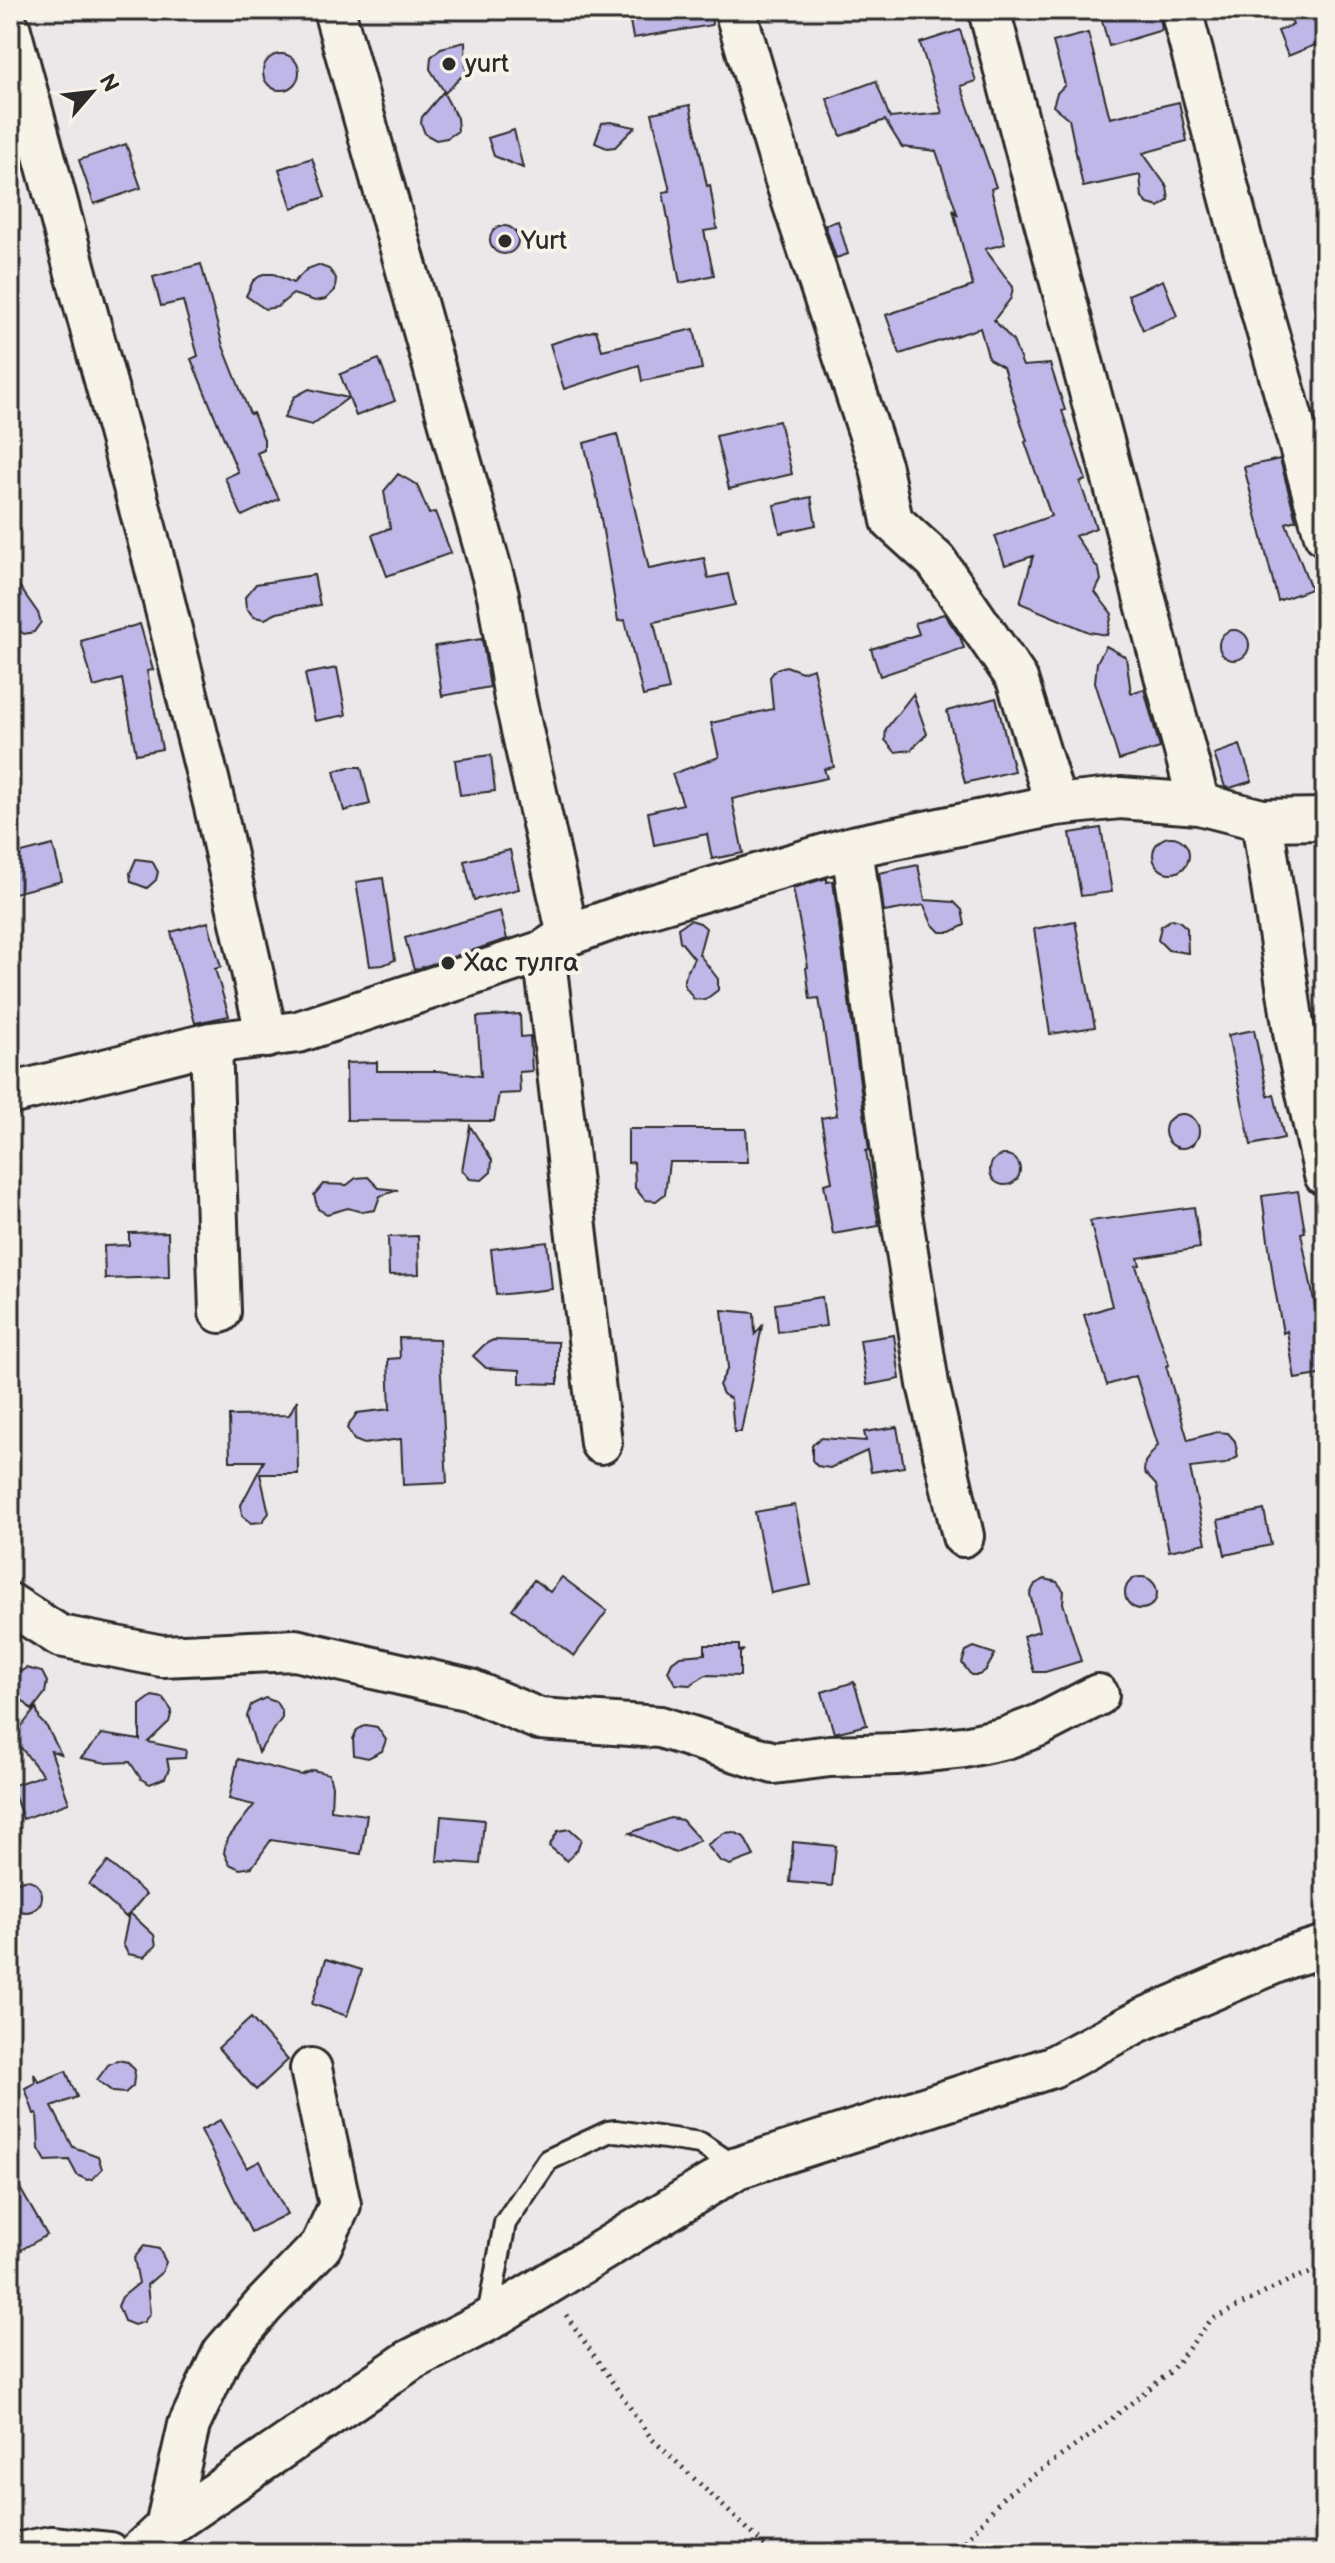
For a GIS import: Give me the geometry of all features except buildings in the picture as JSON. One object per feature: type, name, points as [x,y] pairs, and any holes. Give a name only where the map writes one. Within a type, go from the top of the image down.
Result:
[{"type":"street","points":[[334,10],[498,595],[556,943],[601,1443]]},
{"type":"street","points":[[735,10],[785,178],[881,468],[892,521],[936,561],[1017,679],[1056,805]]},
{"type":"street","points":[[989,10],[1199,804]]},
{"type":"street","points":[[1181,10],[1325,535]]},
{"type":"street","points":[[10,30],[152,553],[215,807],[267,1037]]},
{"type":"street","points":[[10,1094],[211,1043],[298,1032],[556,943],[641,909],[852,847],[1056,805],[1120,798],[1199,804],[1262,820],[1325,819]]},
{"type":"street","points":[[1262,820],[1295,1038],[1325,1175]]},
{"type":"street","points":[[852,847],[894,1167],[926,1369],[963,1536]]},
{"type":"street","points":[[211,1043],[220,1312]]},
{"type":"street","points":[[10,1604],[60,1636],[162,1656],[295,1650],[470,1690],[539,1719],[660,1727],[774,1763],[964,1747],[1006,1738],[1040,1725],[1098,1695]]},
{"type":"street","points":[[152,2540],[409,2361],[470,2327],[487,2321],[737,2168],[1052,2067],[1139,2021],[1286,1958],[1325,1946]]},
{"type":"street","points":[[152,2540],[189,2425],[223,2353],[321,2246],[340,2205],[311,2069]]},
{"type":"street","points":[[20,2553],[51,2547],[109,2553]]},
{"type":"lane","points":[[487,2321],[502,2229],[548,2160],[616,2131],[700,2143],[737,2168]]},
{"type":"path","points":[[955,2553],[1004,2496],[1091,2435],[1170,2372],[1211,2320],[1292,2279],[1325,2268]]},
{"type":"path","points":[[545,2284],[651,2438],[773,2553]]},
{"type":"place","name":"yurt","points":[[449,64]]},
{"type":"place","name":"Yurt","points":[[505,241]]},
{"type":"place","name":"Хас тулга","points":[[448,963]]}]
